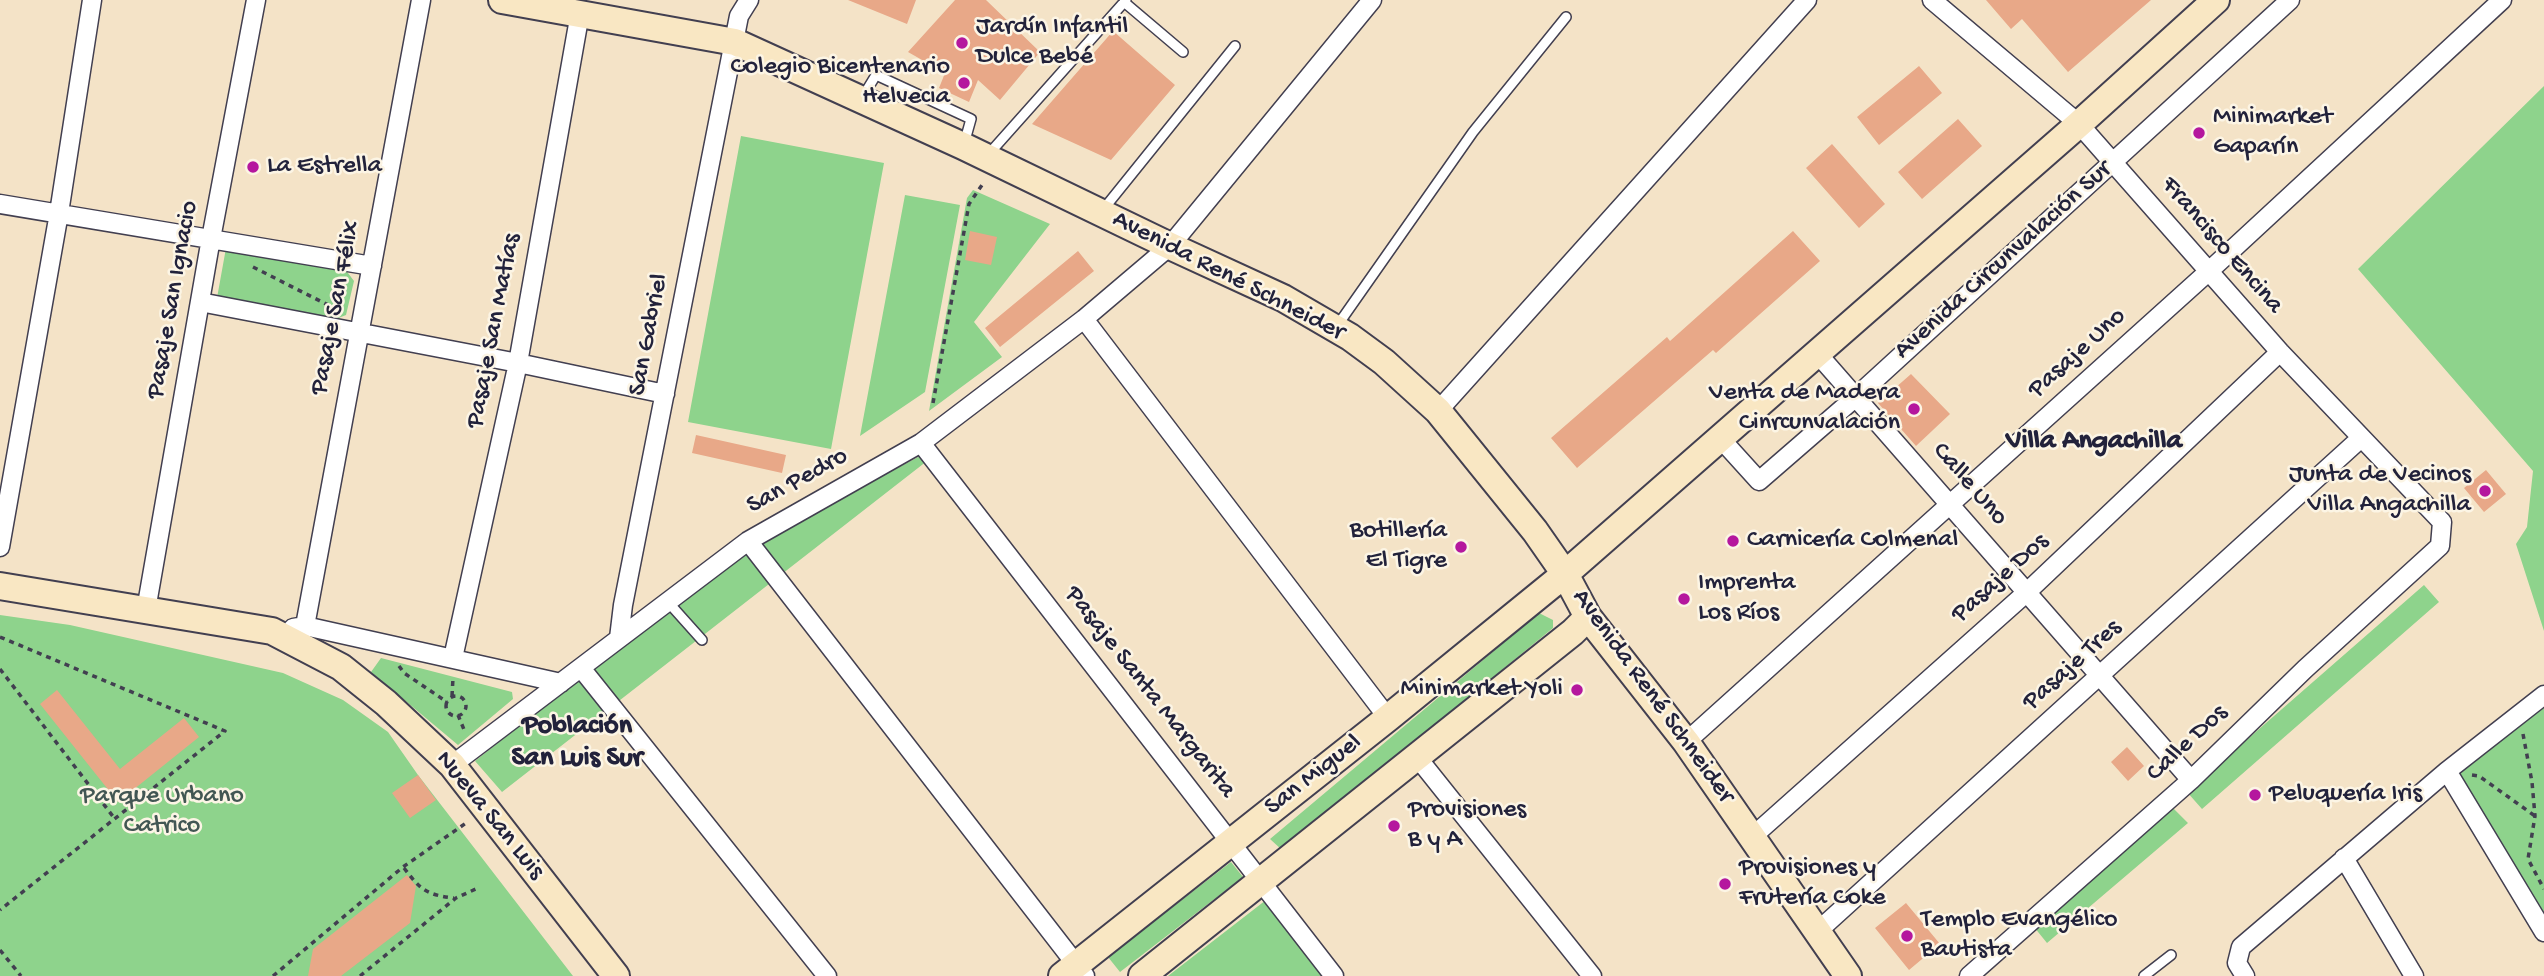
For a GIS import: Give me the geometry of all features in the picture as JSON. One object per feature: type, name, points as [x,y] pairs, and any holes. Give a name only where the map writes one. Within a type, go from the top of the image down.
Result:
[{"type":"main road","name":"Avenida René Schneider","points":[[502,0],[735,42],[1283,298],[1336,328],[1384,362],[1438,411],[1535,531],[1565,574],[1588,617],[1686,742],[1848,976]]},
{"type":"main road","name":"Avenida Circunvalación Sur","points":[[1565,574],[2079,124],[2216,0]]},
{"type":"main road","name":"San Miguel","points":[[1075,972],[1231,841],[1388,719],[1565,574]]},
{"type":"main road","name":"Nueva San Luis","points":[[0,586],[272,631],[341,667],[386,703],[452,765],[616,976]]},
{"type":"main road","name":"San Miguel","points":[[1142,976],[1573,632],[1588,617]]},
{"type":"street","points":[[0,547],[59,213],[92,0]]},
{"type":"street","name":"Pasaje San Ignacio","points":[[146,610],[256,0]]},
{"type":"street","name":"Pasaje San Félix","points":[[305,626],[421,0]]},
{"type":"street","points":[[735,42],[739,16],[749,0]]},
{"type":"street","name":"San Pedro","points":[[452,765],[748,541],[921,443],[1084,319],[1170,247],[1372,0]]},
{"type":"street","points":[[1438,411],[1807,0]]},
{"type":"street","name":"Francisco Encina","points":[[1932,0],[2079,124],[2207,272],[2442,522],[2440,546]]},
{"type":"street","name":"Avenida Circunvalación Sur","points":[[1720,438],[1759,481],[1857,396],[2290,0]]},
{"type":"street","name":"Pasaje Uno","points":[[1686,742],[2207,272],[2502,0]]},
{"type":"street","name":"Pasaje San Matías","points":[[453,658],[518,363],[580,13]]},
{"type":"street","name":"San Gabriel","points":[[620,638],[623,605],[735,42]]},
{"type":"street","points":[[0,204],[372,266]]},
{"type":"street","points":[[200,302],[665,394]]},
{"type":"street","points":[[1084,319],[1388,719]]},
{"type":"street","name":"Calle Uno","points":[[1816,352],[2191,780]]},
{"type":"street","name":"Pasaje Dos","points":[[1752,837],[2026,593],[2280,352]]},
{"type":"street","name":"Pasaje Tres","points":[[1818,931],[2361,438]]},
{"type":"street","name":"Pasaje Santa Margarita","points":[[921,443],[1334,976]]},
{"type":"street","points":[[748,541],[1075,972]]},
{"type":"street","name":"Calle Dos","points":[[1969,976],[2191,780],[2305,669],[2440,546]]},
{"type":"street","name":"Nueva San Luis","points":[[272,631],[305,626],[561,683]]},
{"type":"street","points":[[581,668],[827,976]]},
{"type":"street","points":[[2245,976],[2237,963],[2241,947],[2447,771],[2544,695]]},
{"type":"street","points":[[1417,757],[1592,976]]},
{"type":"street","points":[[2447,771],[2544,932]]},
{"type":"street","points":[[2344,858],[2414,976]]},
{"type":"lane","points":[[975,152],[1125,1],[1183,52]]},
{"type":"lane","points":[[1336,328],[1473,132],[1566,18]]},
{"type":"lane","points":[[1101,213],[1235,46]]},
{"type":"lane","points":[[668,601],[702,640]]},
{"type":"lane","points":[[2144,976],[2171,955]]},
{"type":"path","points":[[933,403],[969,204],[982,185]]},
{"type":"path","points":[[247,264],[334,308]]},
{"type":"path","points":[[0,637],[225,731],[0,910]]},
{"type":"path","points":[[385,643],[404,673],[447,702]]},
{"type":"path","points":[[0,670],[115,819]]},
{"type":"path","points":[[452,696],[458,696],[465,702],[465,709],[461,714],[451,715],[447,710],[447,702],[452,696]]},
{"type":"path","points":[[2519,715],[2532,782],[2535,816],[2528,859],[2544,889]]},
{"type":"path","points":[[2447,771],[2479,776],[2535,816]]},
{"type":"path","points":[[273,976],[403,867],[486,809]]},
{"type":"path","points":[[403,867],[421,890],[441,897],[456,898]]},
{"type":"path","points":[[360,976],[456,898],[478,888]]},
{"type":"path","points":[[0,950],[21,976]]},
{"type":"green space","points":[[2544,86],[2544,631],[2516,544],[2527,527],[2533,471],[2358,269]]},
{"type":"green space","points":[[741,136],[884,163],[831,449],[688,422]]},
{"type":"green space","points":[[973,190],[1050,224],[974,322],[1002,357],[929,411],[967,198]]},
{"type":"green space","points":[[905,195],[960,205],[925,392],[860,436]]},
{"type":"green space","points":[[226,248],[345,269],[354,281],[346,315],[336,319],[217,298]]},
{"type":"green space","points":[[922,455],[927,461],[502,792],[475,761],[615,650],[780,530]]},
{"type":"green space","points":[[2424,585],[2439,602],[2202,809],[2187,792]]},
{"type":"green space","points":[[1539,613],[1553,620],[1553,628],[1282,850],[1270,839]]},
{"type":"green space","name":"Parque Urbano Catrico","points":[[0,615],[70,625],[283,673],[343,700],[388,732],[573,976],[0,976]]},
{"type":"green space","points":[[381,658],[512,692],[513,699],[458,745],[371,672]]},
{"type":"green space","points":[[2544,704],[2544,915],[2461,778],[2461,763]]},
{"type":"green space","points":[[2173,808],[2188,823],[2047,943],[2034,927]]},
{"type":"green space","points":[[1231,862],[1243,877],[1120,972],[1108,957]]},
{"type":"green space","points":[[1266,900],[1326,976],[1168,976]]},
{"type":"building","points":[[848,0],[916,0],[907,24]]},
{"type":"building","points":[[955,0],[986,0],[1040,52],[1000,100],[978,80],[969,102],[939,88],[945,73],[908,52]]},
{"type":"building","points":[[1986,0],[2151,0],[2068,72],[2022,19],[2011,29]]},
{"type":"building","points":[[1113,31],[1175,85],[1111,160],[1032,124]]},
{"type":"building","points":[[1919,66],[1942,93],[1879,145],[1857,117]]},
{"type":"building","points":[[1958,119],[1982,146],[1922,199],[1898,172]]},
{"type":"building","points":[[1832,144],[1885,204],[1859,228],[1806,168]]},
{"type":"building","points":[[970,231],[997,237],[991,265],[965,260]]},
{"type":"building","points":[[1793,231],[1820,261],[1716,353],[1713,350],[1577,468],[1551,438],[1667,337],[1670,341]]},
{"type":"building","points":[[1078,251],[1094,271],[1000,347],[985,328]]},
{"type":"building","name":"Venta de Madera Cinrcunvalación","points":[[1911,374],[1950,414],[1916,446],[1878,403]]},
{"type":"building","points":[[696,435],[786,455],[782,473],[692,453]]},
{"type":"building","name":"Junta de Vecinos Villa Angachilla","points":[[2486,470],[2506,494],[2484,512],[2464,488]]},
{"type":"building","points":[[57,690],[120,769],[184,718],[199,737],[118,802],[40,704]]},
{"type":"building","points":[[2127,747],[2144,766],[2128,781],[2111,762]]},
{"type":"building","points":[[418,775],[436,800],[410,818],[392,793]]},
{"type":"building","points":[[407,875],[416,886],[410,923],[341,976],[308,976],[313,949]]},
{"type":"building","name":"Templo Evangélico Bautista","points":[[1906,903],[1940,944],[1909,970],[1875,928]]},
{"type":"place","name":"Jardín Infantil Dulce Bebé","points":[[962,43]]},
{"type":"place","name":"Colegio Bicentenario Helvecia","points":[[964,83]]},
{"type":"place","name":"Minimarket Gaparín","points":[[2199,133]]},
{"type":"place","name":"La Estrella","points":[[253,167]]},
{"type":"place","name":"Venta de Madera Cinrcunvalación","points":[[1914,409]]},
{"type":"place","name":"Junta de Vecinos Villa Angachilla","points":[[2485,491]]},
{"type":"place","name":"Carnicería Colmenal","points":[[1733,541]]},
{"type":"place","name":"Botillería El Tigre","points":[[1461,547]]},
{"type":"place","name":"Imprenta Los Ríos","points":[[1684,599]]},
{"type":"place","name":"Minimarket Yoli","points":[[1577,690]]},
{"type":"place","name":"Peluquería Iris","points":[[2255,795]]},
{"type":"place","name":"Provisiones B y A","points":[[1394,826]]},
{"type":"place","name":"Provisiones y Frutería Coke","points":[[1725,884]]},
{"type":"place","name":"Templo Evangélico Bautista","points":[[1907,936]]},
{"type":"district","name":"Villa Angachilla","points":[[2094,443]]},
{"type":"district","name":"Población San Luis Sur","points":[[577,744]]}]
